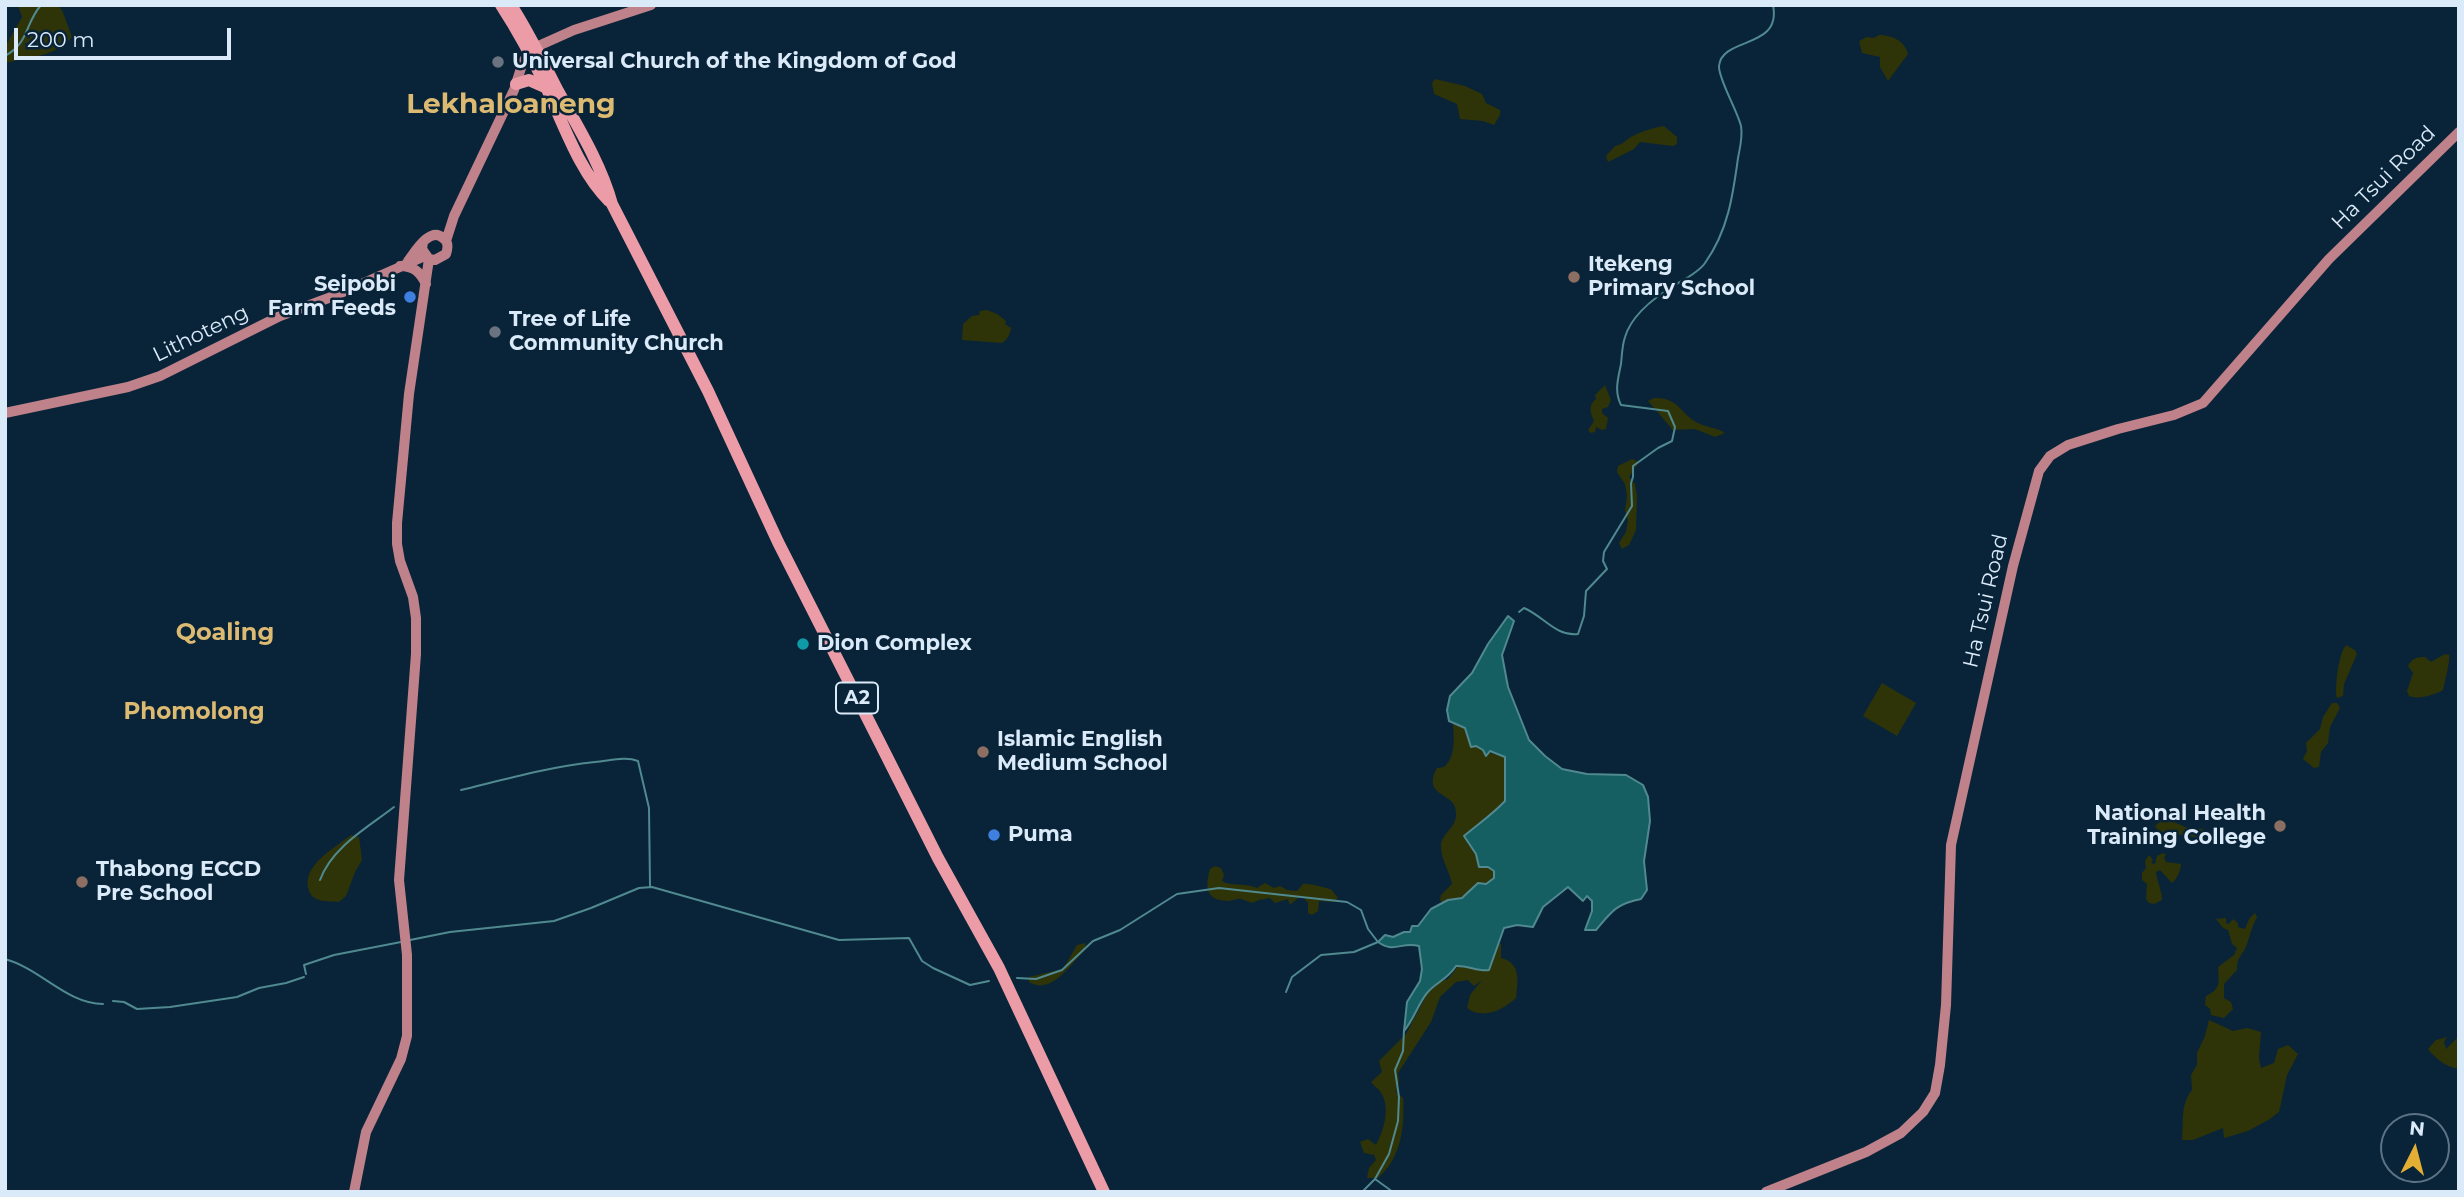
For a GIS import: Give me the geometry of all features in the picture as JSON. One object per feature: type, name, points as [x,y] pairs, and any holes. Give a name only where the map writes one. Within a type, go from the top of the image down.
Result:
[{"type":"main road","name":"A2","points":[[501,5],[533,50],[547,88],[582,162],[600,193],[612,204]]},
{"type":"main road","name":"A2","points":[[511,5],[607,187],[612,204],[708,391],[778,542],[938,858],[999,968],[1104,1192]]},
{"type":"main road","points":[[446,241],[454,216],[516,84],[523,62],[533,50],[574,30],[651,5]]},
{"type":"main road","points":[[516,84],[529,80],[547,88]]},
{"type":"main road","name":"Ha Tsui Road","points":[[1766,1192],[1866,1152],[1900,1133],[1923,1112],[1935,1093],[1946,1005],[1951,845],[2013,566],[2039,471],[2050,456],[2083,439],[2174,415],[2203,403],[2329,259],[2459,132]]},
{"type":"main road","points":[[402,265],[454,216]]},
{"type":"main road","points":[[354,1192],[366,1132],[406,1043],[407,948],[399,869],[416,654],[416,618],[400,561],[397,523],[409,394],[427,282],[427,257],[422,249],[428,238],[438,235],[446,241],[448,247],[427,282]]},
{"type":"main road","points":[[427,257],[442,259]]},
{"type":"main road","name":"Lithoteng","points":[[5,413],[128,387],[160,376],[280,316],[427,257]]},
{"type":"main road","points":[[402,265],[415,269],[427,282]]},
{"type":"shaded area","points":[[18,5],[57,5],[62,10],[72,37],[58,49],[5,63],[5,47],[22,17]]},
{"type":"shaded area","points":[[1879,35],[1897,40],[1908,54],[1888,81],[1880,67],[1880,57],[1862,53],[1859,41]]},
{"type":"shaded area","points":[[1435,79],[1465,86],[1482,94],[1486,103],[1500,110],[1494,125],[1460,119],[1457,104],[1434,94],[1432,83]]},
{"type":"shaded area","points":[[1664,126],[1677,137],[1677,144],[1673,146],[1640,142],[1634,149],[1608,162],[1606,156],[1615,146],[1632,136]]},
{"type":"shaded area","points":[[987,310],[997,314],[1011,328],[1006,340],[1002,343],[962,340],[963,324],[972,316],[979,315],[980,311]]},
{"type":"shaded area","points":[[1605,385],[1611,400],[1608,407],[1602,409],[1602,413],[1608,418],[1606,429],[1596,427],[1595,432],[1591,433],[1588,430],[1594,421],[1591,406],[1596,399],[1595,395]]},
{"type":"shaded area","points":[[1654,398],[1669,400],[1698,423],[1725,433],[1715,437],[1695,429],[1673,430],[1648,401]]},
{"type":"shaded area","points":[[1632,459],[1639,462],[1629,477],[1635,484],[1637,495],[1636,530],[1629,545],[1622,549],[1619,543],[1626,532],[1627,496],[1625,484],[1617,472],[1618,466]]},
{"type":"shaded area","points":[[1508,616],[1514,621],[1502,655],[1508,687],[1529,740],[1562,769],[1587,774],[1626,775],[1643,785],[1648,797],[1650,821],[1644,861],[1647,890],[1641,899],[1615,909],[1596,930],[1585,930],[1592,911],[1592,901],[1587,896],[1583,901],[1568,887],[1543,907],[1533,927],[1517,925],[1504,928],[1489,970],[1456,966],[1427,993],[1404,1031],[1407,1002],[1420,981],[1422,969],[1419,946],[1389,947],[1378,942],[1385,935],[1393,937],[1410,932],[1412,926],[1418,926],[1431,909],[1448,900],[1462,898],[1478,883],[1486,884],[1494,878],[1494,871],[1488,867],[1479,867],[1476,854],[1464,836],[1505,801],[1505,757],[1490,751],[1486,756],[1483,750],[1476,746],[1471,747],[1465,728],[1449,721],[1447,710],[1450,696],[1472,673]]},
{"type":"shaded area","points":[[2346,645],[2357,654],[2344,684],[2343,696],[2337,698],[2338,671]]},
{"type":"shaded area","points":[[2445,654],[2449,655],[2449,658],[2443,690],[2426,696],[2409,696],[2407,691],[2413,673],[2408,666],[2411,661],[2425,657],[2431,662]]},
{"type":"shaded area","points":[[1882,683],[1916,703],[1897,736],[1863,716]]},
{"type":"shaded area","points":[[2332,703],[2337,703],[2340,708],[2330,727],[2328,743],[2321,752],[2319,767],[2314,768],[2303,759],[2307,751],[2306,743],[2320,729],[2323,717]]},
{"type":"shaded area","points":[[1453,723],[1465,728],[1467,735],[1480,748],[1505,757],[1505,801],[1495,812],[1485,817],[1467,843],[1476,854],[1479,867],[1488,867],[1494,871],[1494,879],[1462,898],[1443,903],[1440,900],[1441,895],[1452,884],[1441,847],[1456,814],[1452,802],[1435,789],[1433,777],[1437,768],[1444,767],[1451,758]]},
{"type":"shaded area","points":[[2162,820],[2203,829],[2208,834],[2202,838],[2159,832],[2155,826]]},
{"type":"shaded area","points":[[351,835],[359,837],[362,860],[346,896],[339,902],[314,898],[309,891],[308,882],[314,866]]},
{"type":"shaded area","points":[[2163,853],[2166,855],[2166,862],[2181,864],[2180,869],[2172,883],[2160,870],[2156,872],[2162,900],[2149,903],[2146,899],[2147,884],[2142,880],[2145,861],[2149,855],[2153,860],[2151,863],[2155,864],[2157,856]]},
{"type":"shaded area","points":[[1215,866],[1221,868],[1224,875],[1222,881],[1226,883],[1257,888],[1265,883],[1274,888],[1280,886],[1297,891],[1303,884],[1309,884],[1332,890],[1338,898],[1334,902],[1319,901],[1318,911],[1312,915],[1308,913],[1308,903],[1304,898],[1298,898],[1290,905],[1288,899],[1275,903],[1270,898],[1252,903],[1240,899],[1215,899],[1209,892],[1207,882],[1210,869]]},
{"type":"shaded area","points":[[2255,913],[2257,917],[2239,958],[2237,970],[2224,984],[2224,998],[2231,1002],[2233,1009],[2224,1018],[2211,1015],[2210,1009],[2205,1005],[2206,996],[2214,991],[2218,984],[2218,967],[2234,955],[2237,948],[2232,944],[2228,930],[2216,919],[2226,918],[2226,923],[2229,924],[2233,919],[2238,923],[2238,927],[2245,929]]},
{"type":"shaded area","points":[[1085,943],[1086,949],[1053,981],[1045,985],[1029,982],[1029,977],[1063,969],[1077,945]]},
{"type":"shaded area","points":[[1495,943],[1501,944],[1501,958],[1515,968],[1516,998],[1493,1012],[1473,1012],[1467,1008],[1470,995],[1482,980],[1474,986],[1468,980],[1456,982],[1440,997],[1431,1022],[1398,1073],[1396,1092],[1403,1098],[1403,1109],[1397,1152],[1378,1178],[1367,1178],[1369,1168],[1376,1160],[1374,1155],[1364,1153],[1360,1142],[1368,1139],[1376,1145],[1382,1132],[1386,1110],[1383,1096],[1371,1082],[1382,1072],[1379,1061],[1406,1034],[1428,992],[1439,982],[1448,979],[1459,965]]},
{"type":"shaded area","points":[[2209,1020],[2233,1031],[2247,1028],[2261,1032],[2261,1068],[2274,1063],[2278,1049],[2288,1045],[2298,1054],[2287,1075],[2279,1112],[2270,1119],[2248,1131],[2224,1138],[2223,1128],[2193,1140],[2182,1140],[2184,1107],[2192,1090],[2191,1075],[2197,1065],[2197,1053]]},
{"type":"shaded area","points":[[2459,1036],[2459,1069],[2442,1062],[2428,1049],[2436,1040],[2447,1037],[2444,1042],[2446,1049]]},
{"type":"waterway","points":[[5,56],[19,45],[41,5]]},
{"type":"waterway","points":[[1519,612],[1524,608],[1556,629],[1578,634],[1584,616],[1586,591],[1607,569],[1603,561],[1604,552],[1632,506],[1633,466],[1672,441],[1675,427],[1668,411],[1621,405],[1617,385],[1624,340],[1633,321],[1645,307],[1699,269],[1719,238],[1731,199],[1742,134],[1719,66],[1730,50],[1761,36],[1769,29],[1773,19],[1773,5]]},
{"type":"waterway","points":[[461,790],[561,767],[617,759],[638,761],[649,808],[650,886]]},
{"type":"waterway","points":[[320,880],[342,848],[394,807]]},
{"type":"waterway","points":[[410,940],[450,932],[554,921],[639,888],[652,887],[839,940],[909,938],[922,961],[933,968],[970,985],[989,981]]},
{"type":"waterway","points":[[1017,978],[1036,979],[1062,970],[1093,941],[1120,930],[1177,894],[1219,888],[1347,902],[1361,910],[1368,929],[1378,942]]},
{"type":"waterway","points":[[306,974],[304,965],[334,955],[401,942]]},
{"type":"waterway","points":[[1286,992],[1292,977],[1321,955],[1354,952],[1378,942]]},
{"type":"waterway","points":[[5,959],[78,998],[103,1004]]},
{"type":"waterway","points":[[113,1001],[124,1002],[137,1009],[170,1007],[237,997],[259,988],[304,977]]},
{"type":"waterway","points":[[1362,1192],[1375,1179],[1389,1154],[1398,1121],[1399,1097],[1395,1070],[1403,1051],[1404,1030]]},
{"type":"waterway","points":[[1375,1179],[1393,1192]]},
{"type":"place","name":"Universal Church of the Kingdom of God","points":[[498,62]]},
{"type":"place","name":"Itekeng Primary School","points":[[1574,277]]},
{"type":"place","name":"Seipobi Farm Feeds","points":[[410,297]]},
{"type":"place","name":"Tree of Life Community Church","points":[[495,332]]},
{"type":"place","name":"Dion Complex","points":[[803,644]]},
{"type":"place","name":"Islamic English Medium School","points":[[983,752]]},
{"type":"place","name":"National Health Training College","points":[[2280,826]]},
{"type":"place","name":"Puma","points":[[994,835]]},
{"type":"place","name":"Thabong ECCD Pre School","points":[[82,882]]},
{"type":"district","name":"Lekhaloaneng","points":[[511,105]]},
{"type":"district","name":"Qoaling","points":[[225,633]]},
{"type":"district","name":"Phomolong","points":[[194,712]]}]
